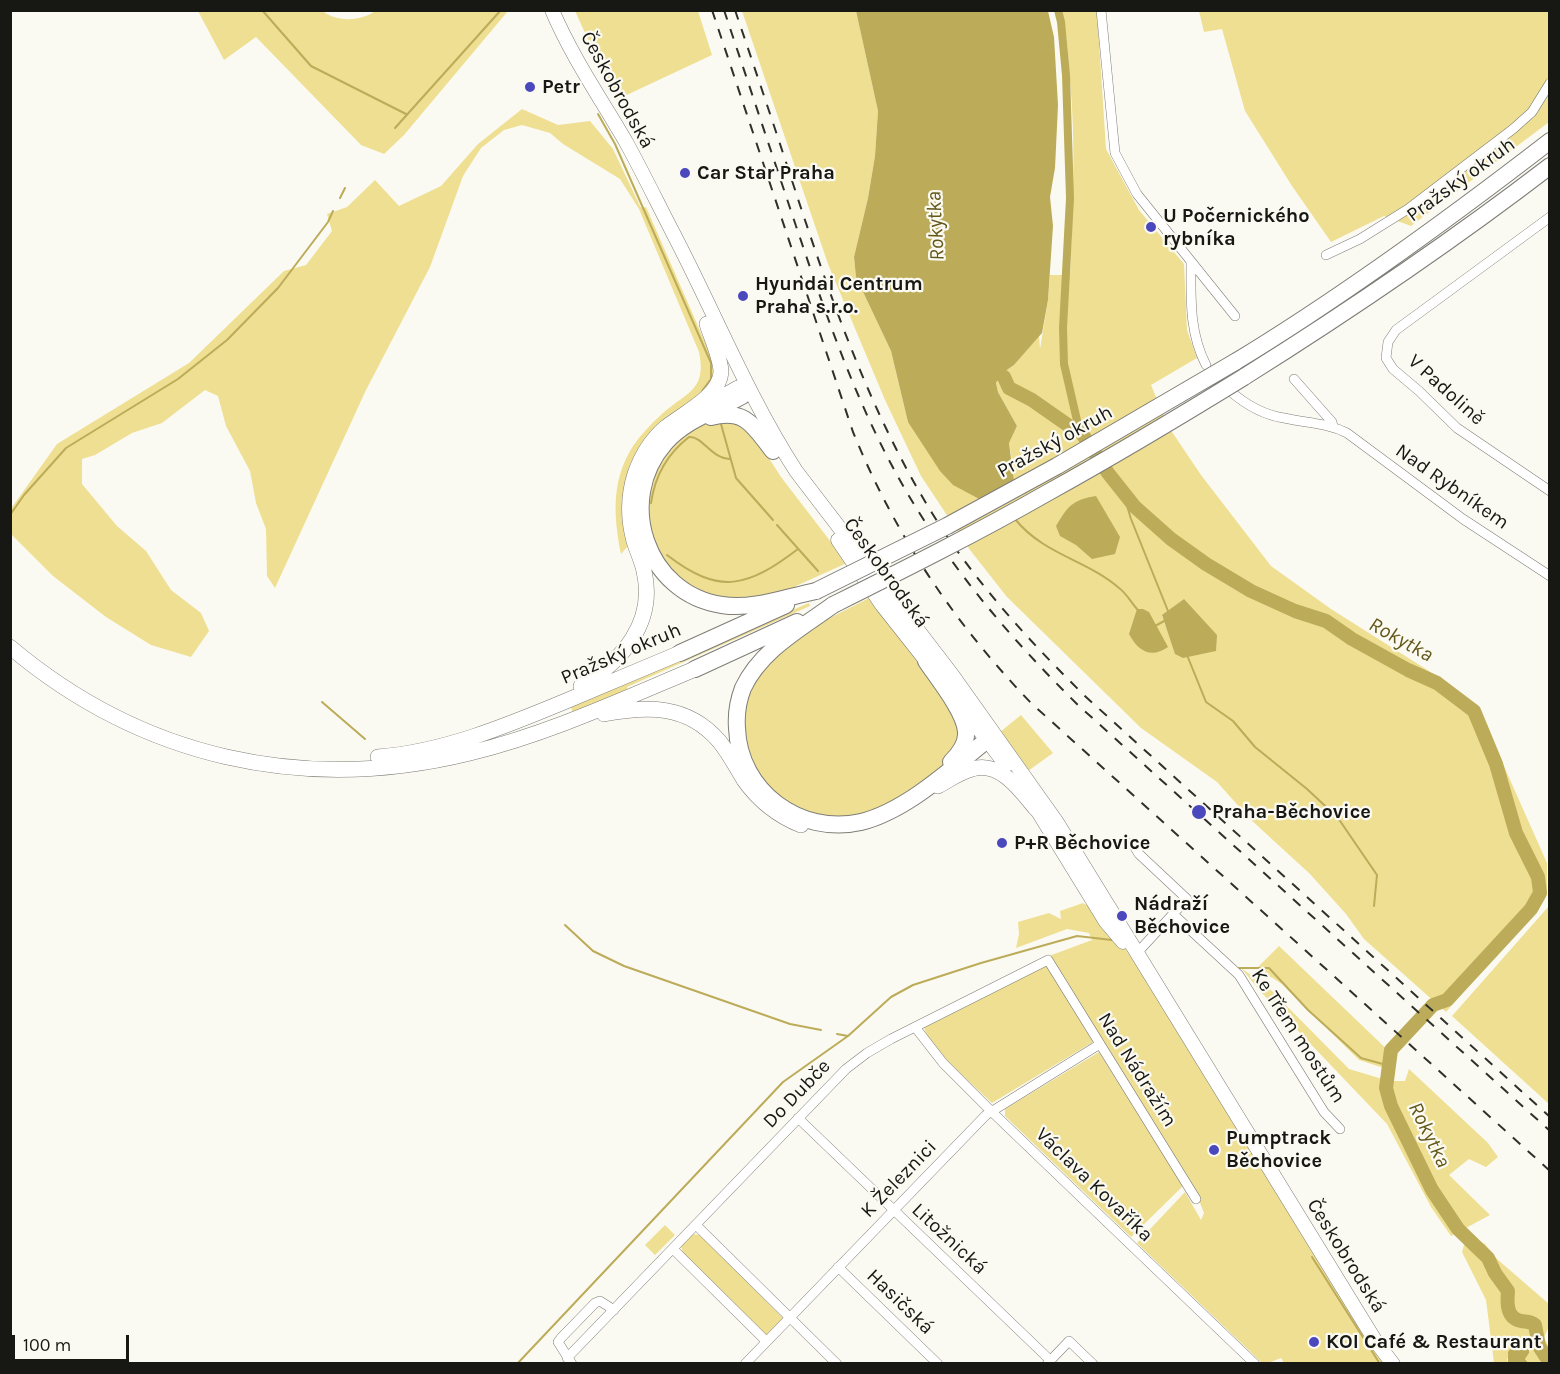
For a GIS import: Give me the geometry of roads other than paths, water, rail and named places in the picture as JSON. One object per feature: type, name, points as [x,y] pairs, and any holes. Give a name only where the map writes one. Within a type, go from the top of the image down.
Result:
[{"type":"highway","name":"Pražský okruh","points":[[543,710],[680,653],[811,593],[910,544],[1057,466],[1234,362],[1354,283],[1550,141]]},
{"type":"highway","name":"Pražský okruh","points":[[572,720],[695,669],[823,611],[1046,494],[1147,436],[1343,314],[1421,261],[1550,166]]},
{"type":"highway","points":[[707,324],[721,367],[718,383],[711,394],[672,429],[652,461],[643,482],[641,496],[640,514],[645,541],[660,569],[677,586],[693,597],[723,605],[748,605],[811,593]]},
{"type":"highway","points":[[183,740],[276,756],[360,759],[402,754],[448,744],[543,710],[609,667],[626,650],[641,624],[646,603],[646,583],[630,524],[631,491],[641,460],[652,442],[744,390]]},
{"type":"highway","points":[[672,429],[712,416],[736,414],[750,423],[773,451]]},
{"type":"highway","points":[[823,611],[766,656],[753,672],[743,690],[737,710],[736,725],[739,747],[745,766],[757,786],[772,801],[807,820],[831,825],[850,824],[873,818],[897,807],[993,741]]},
{"type":"highway","points":[[10,633],[42,660],[78,685],[162,733]]},
{"type":"highway","points":[[10,647],[47,676],[120,720],[183,740],[220,756],[304,769],[368,768],[423,762],[510,742],[572,720],[642,708],[669,710],[688,717],[704,727],[719,741],[752,790],[768,807],[788,820],[817,830],[848,831],[873,826],[898,814],[993,741]]},
{"type":"highway","points":[[897,807],[950,764],[962,749],[966,738],[961,715],[926,661]]},
{"type":"highway","points":[[933,789],[969,770],[987,767],[1009,779],[1036,809]]},
{"type":"main road","name":"Českobrodská","points":[[552,10],[673,232],[773,451],[837,537],[882,605],[1056,821],[1376,1342],[1393,1364]]},
{"type":"main road","name":"Českobrodská","points":[[648,188],[665,235],[707,324],[744,390],[796,471],[993,741],[1111,928],[1136,954]]},
{"type":"street","points":[[1101,10],[1115,153],[1137,194],[1235,316]]},
{"type":"street","points":[[1326,255],[1360,239],[1408,209],[1514,129],[1532,112],[1550,83]]},
{"type":"street","name":"V Padolině","points":[[1548,487],[1457,428],[1393,369],[1386,358],[1388,342],[1396,330],[1550,217]]},
{"type":"street","points":[[1191,262],[1193,330],[1206,365]]},
{"type":"street","name":"Nad Rybníkem","points":[[1294,379],[1334,427]]},
{"type":"street","name":"Nad Rybníkem","points":[[1230,392],[1256,409],[1274,416],[1334,427],[1360,442],[1463,519],[1550,576]]},
{"type":"street","points":[[1312,423],[1319,408]]},
{"type":"street","points":[[1132,843],[1139,854],[1187,899],[1136,954]]},
{"type":"street","name":"Ke Třem mostům","points":[[1173,914],[1239,975],[1324,1112],[1340,1129]]},
{"type":"street","name":"Do Dubče","points":[[614,1310],[604,1302],[595,1303],[561,1338],[558,1342],[569,1361],[614,1310],[798,1118],[856,1061],[915,1027],[1048,960]]},
{"type":"street","name":"Nad Nádražím","points":[[1048,960],[1196,1199]]},
{"type":"street","name":"Václava Kovaříka","points":[[915,1027],[942,1063],[1255,1364]]},
{"type":"street","name":"K Železnici","points":[[744,1364],[788,1316],[991,1111],[1100,1044]]},
{"type":"street","name":"Litožnická","points":[[798,1118],[1049,1362],[1069,1341],[1093,1364]]},
{"type":"street","points":[[696,1225],[837,1364]]},
{"type":"street","points":[[673,1249],[766,1341]]},
{"type":"street","name":"Hasičská","points":[[838,1267],[938,1364]]},
{"type":"water","points":[[856,11],[1048,11],[1054,37],[1058,105],[1055,168],[1050,197],[1053,226],[1048,300],[1042,333],[1014,365],[1001,374],[996,383],[998,392],[1017,426],[1009,443],[1014,482],[983,501],[953,485],[940,471],[908,422],[891,351],[856,277],[854,257],[875,156],[878,111]]},
{"type":"water","points":[[1096,496],[1120,537],[1115,554],[1092,559],[1076,545],[1060,536],[1056,526],[1064,513],[1076,502]]},
{"type":"water","points":[[1184,599],[1217,635],[1216,651],[1183,658],[1175,654],[1162,615]]},
{"type":"water","points":[[1137,609],[1149,612],[1168,647],[1151,653],[1136,645],[1129,634]]},
{"type":"water","points":[[1517,1339],[1522,1339],[1529,1346],[1529,1353],[1525,1359],[1528,1363],[1508,1363],[1508,1352]]},
{"type":"waterway","points":[[262,10],[311,66],[406,114]]},
{"type":"waterway","points":[[395,128],[501,10]]},
{"type":"waterway","points":[[1058,10],[1066,75],[1070,198],[1063,328],[1064,364],[1079,429]]},
{"type":"waterway","points":[[598,114],[615,144],[711,363],[711,379],[702,391]]},
{"type":"waterway","points":[[340,198],[345,188]]},
{"type":"waterway","points":[[10,515],[24,495],[66,448],[178,379],[227,340],[278,288],[328,222],[333,211]]},
{"type":"waterway","name":"Rokytka","points":[[985,369],[995,370],[1004,377],[1009,388],[1032,400],[1072,428],[1079,429],[1108,473],[1135,507],[1171,539],[1206,564],[1251,591],[1295,611],[1326,621],[1352,639],[1437,683],[1474,711],[1496,764],[1516,833],[1538,877],[1540,893],[1531,909],[1447,1000],[1433,1005],[1391,1050],[1386,1088],[1391,1106],[1432,1190],[1458,1229],[1488,1258],[1508,1291],[1508,1309],[1512,1317],[1535,1325],[1539,1346],[1546,1357]]},
{"type":"waterway","points":[[721,424],[736,478],[773,520]]},
{"type":"waterway","points":[[651,503],[663,466],[674,451],[689,437],[698,440],[717,455],[730,459]]},
{"type":"waterway","points":[[1122,489],[1131,519],[1168,611]]},
{"type":"waterway","points":[[1015,519],[1039,541],[1107,578],[1124,592],[1137,609]]},
{"type":"waterway","points":[[777,525],[818,571]]},
{"type":"waterway","points":[[667,555],[703,577],[734,582],[764,572],[798,549]]},
{"type":"waterway","points":[[1155,626],[1166,620]]},
{"type":"waterway","points":[[1187,655],[1206,702],[1233,721],[1255,747],[1307,789],[1338,818],[1377,875],[1374,906]]},
{"type":"waterway","points":[[322,702],[365,739]]},
{"type":"waterway","name":"Rokytka","points":[[1540,893],[1543,898]]},
{"type":"waterway","points":[[565,925],[593,951],[624,966],[790,1024],[821,1030]]},
{"type":"waterway","points":[[517,1364],[783,1082],[848,1036],[891,997],[913,985],[1077,936],[1112,940]]},
{"type":"waterway","points":[[1239,968],[1269,968],[1308,1010],[1361,1058],[1390,1066]]},
{"type":"waterway","points":[[837,1034],[848,1036]]},
{"type":"waterway","points":[[1312,1257],[1380,1364]]},
{"type":"waterway","name":"Rokytka","points":[[1546,1357],[1550,1363]]},
{"type":"railway","points":[[712,10],[853,432],[907,542],[952,609],[1003,673],[1031,703],[1550,1171]]},
{"type":"railway","points":[[724,10],[808,262],[846,367],[893,468],[948,556],[1010,633],[1078,705],[1550,1131]]},
{"type":"railway","points":[[735,10],[811,237],[855,358],[890,437],[910,475],[932,513],[966,563],[1023,632],[1086,697],[1550,1117]]},
{"type":"place","name":"Petr","points":[[530,87]]},
{"type":"place","name":"Car Star Praha","points":[[685,173]]},
{"type":"place","name":"U Počernického rybníka","points":[[1151,227]]},
{"type":"place","name":"Hyundai Centrum Praha s.r.o.","points":[[743,296]]},
{"type":"place","name":"Praha-Běchovice","points":[[1199,812]]},
{"type":"place","name":"P+R Běchovice","points":[[1002,843]]},
{"type":"place","name":"Nádraží Běchovice","points":[[1122,916]]},
{"type":"place","name":"Pumptrack Běchovice","points":[[1214,1150]]},
{"type":"place","name":"KOI Café & Restaurant","points":[[1314,1342]]}]
